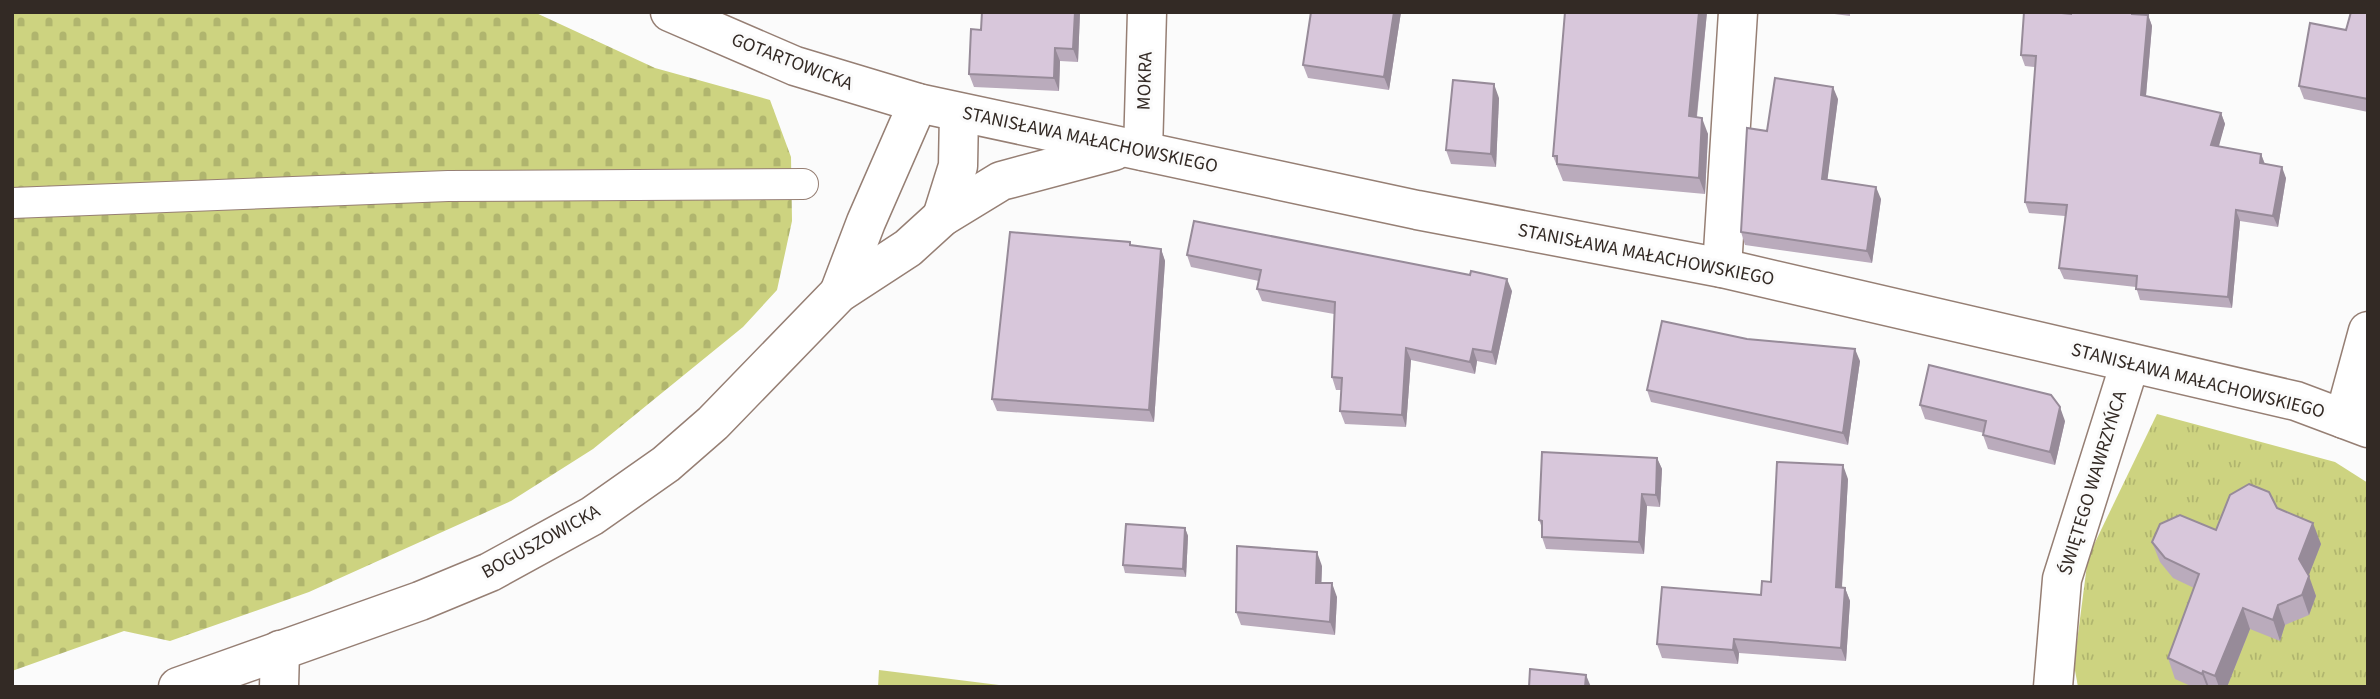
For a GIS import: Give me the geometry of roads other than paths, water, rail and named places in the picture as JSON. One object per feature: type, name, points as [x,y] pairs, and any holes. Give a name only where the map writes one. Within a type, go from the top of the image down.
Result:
[{"type":"street","name":"GOTARTOWICKA","points":[[670,12],[794,66],[918,103]]},
{"type":"street","name":"MOKRA","points":[[1135,149],[1147,12]]},
{"type":"street","points":[[1721,268],[1738,12]]},
{"type":"street","name":"STANISŁAWA MAŁACHOWSKIEGO","points":[[918,103],[1417,210],[1721,268],[2296,401],[2356,423]]},
{"type":"street","name":"BOGUSZOWICKA","points":[[839,293],[866,222],[918,103]]},
{"type":"street","points":[[942,217],[958,166],[959,113]]},
{"type":"street","name":"BOGUSZOWICKA","points":[[178,687],[279,669],[420,601],[490,572],[592,516],[666,464],[713,423],[839,293],[908,248],[942,217],[1001,181],[1030,171],[1135,149]]},
{"type":"street","points":[[12,203],[448,186],[803,184]]},
{"type":"street","points":[[2356,423],[2368,331]]},
{"type":"street","name":"ŚWIĘTEGO WAWRZYŃCA","points":[[2053,687],[2062,579],[2130,363]]}]
